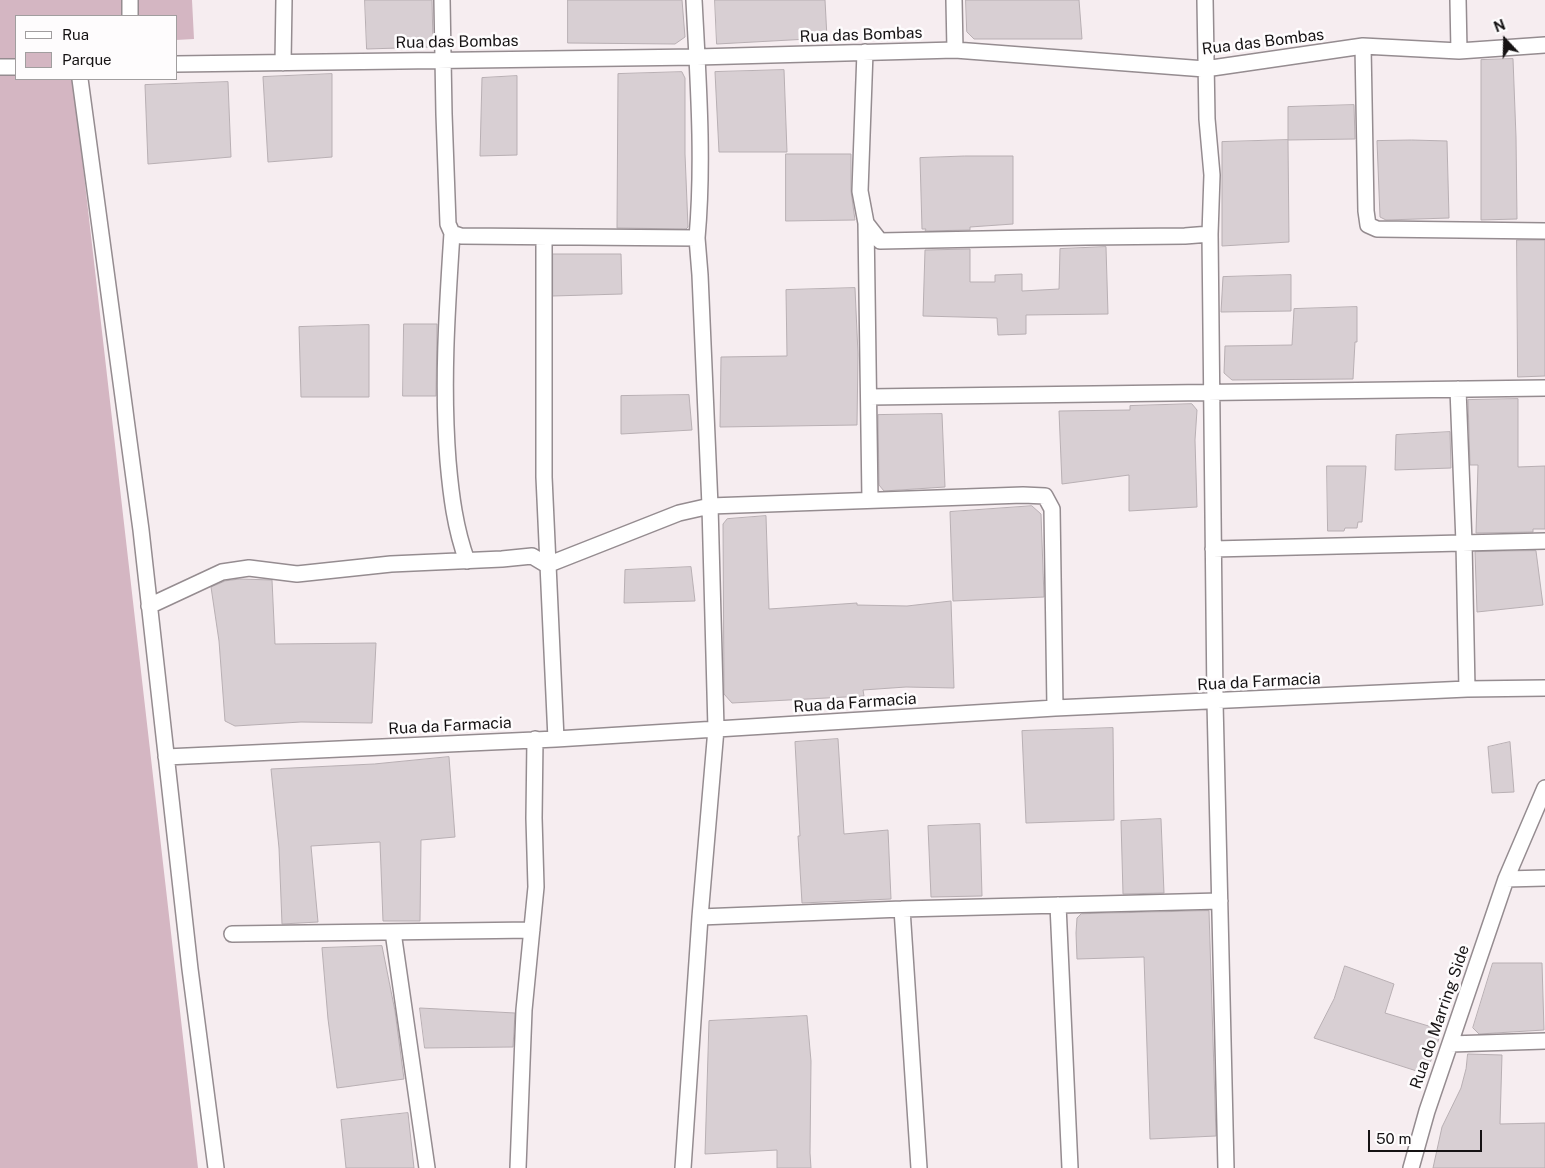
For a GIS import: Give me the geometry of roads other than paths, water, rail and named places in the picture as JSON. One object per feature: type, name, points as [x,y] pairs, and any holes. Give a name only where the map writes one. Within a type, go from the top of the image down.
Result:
[{"type":"street","points":[[130,0],[130,15]]},
{"type":"street","points":[[283,62],[284,0]]},
{"type":"street","points":[[442,0],[448,224],[452,233],[445,341],[445,415],[451,490],[459,538],[467,561]]},
{"type":"street","points":[[683,1168],[700,917],[716,729],[710,506],[697,238],[700,196],[694,0]]},
{"type":"street","points":[[954,0],[956,50]]},
{"type":"street","points":[[1205,0],[1205,69],[1212,175],[1210,234],[1215,702],[1226,1168]]},
{"type":"street","points":[[1458,0],[1459,51]]},
{"type":"street","name":"Rua das Bombas","points":[[178,64],[697,57],[956,50],[1205,69],[1363,46],[1459,51],[1545,45]]},
{"type":"street","points":[[1363,46],[1366,211],[1368,225],[1377,229],[1545,231]]},
{"type":"street","points":[[865,52],[860,190],[866,223],[870,500]]},
{"type":"street","points":[[0,67],[15,67]]},
{"type":"street","points":[[80,80],[149,606],[190,969],[216,1168]]},
{"type":"street","points":[[866,223],[880,241],[1210,234]]},
{"type":"street","points":[[452,233],[461,236],[697,238]]},
{"type":"street","points":[[544,237],[543,449],[556,739]]},
{"type":"street","points":[[869,397],[1545,388]]},
{"type":"street","points":[[1458,389],[1467,689]]},
{"type":"street","points":[[547,565],[679,514],[710,506],[1023,495],[1045,496],[1052,509],[1055,708]]},
{"type":"street","points":[[1214,549],[1545,542]]},
{"type":"street","points":[[149,606],[222,572],[250,568],[297,574],[391,564],[532,556],[547,565]]},
{"type":"street","name":"Rua da Farmacia","points":[[166,757],[556,739],[1055,708],[1467,689],[1545,688]]},
{"type":"street","points":[[518,1168],[524,1010],[536,887],[534,818],[535,739]]},
{"type":"street","name":"Rua do Marring Side","points":[[1411,1168],[1427,1111],[1506,879],[1545,788]]},
{"type":"street","points":[[1506,879],[1545,878]]},
{"type":"street","points":[[700,917],[902,909],[1220,901]]},
{"type":"street","points":[[1058,905],[1070,1168]]},
{"type":"street","points":[[902,909],[919,1168]]},
{"type":"street","points":[[232,934],[532,930]]},
{"type":"street","points":[[393,932],[427,1168]]},
{"type":"street","points":[[1450,1044],[1545,1041]]}]
